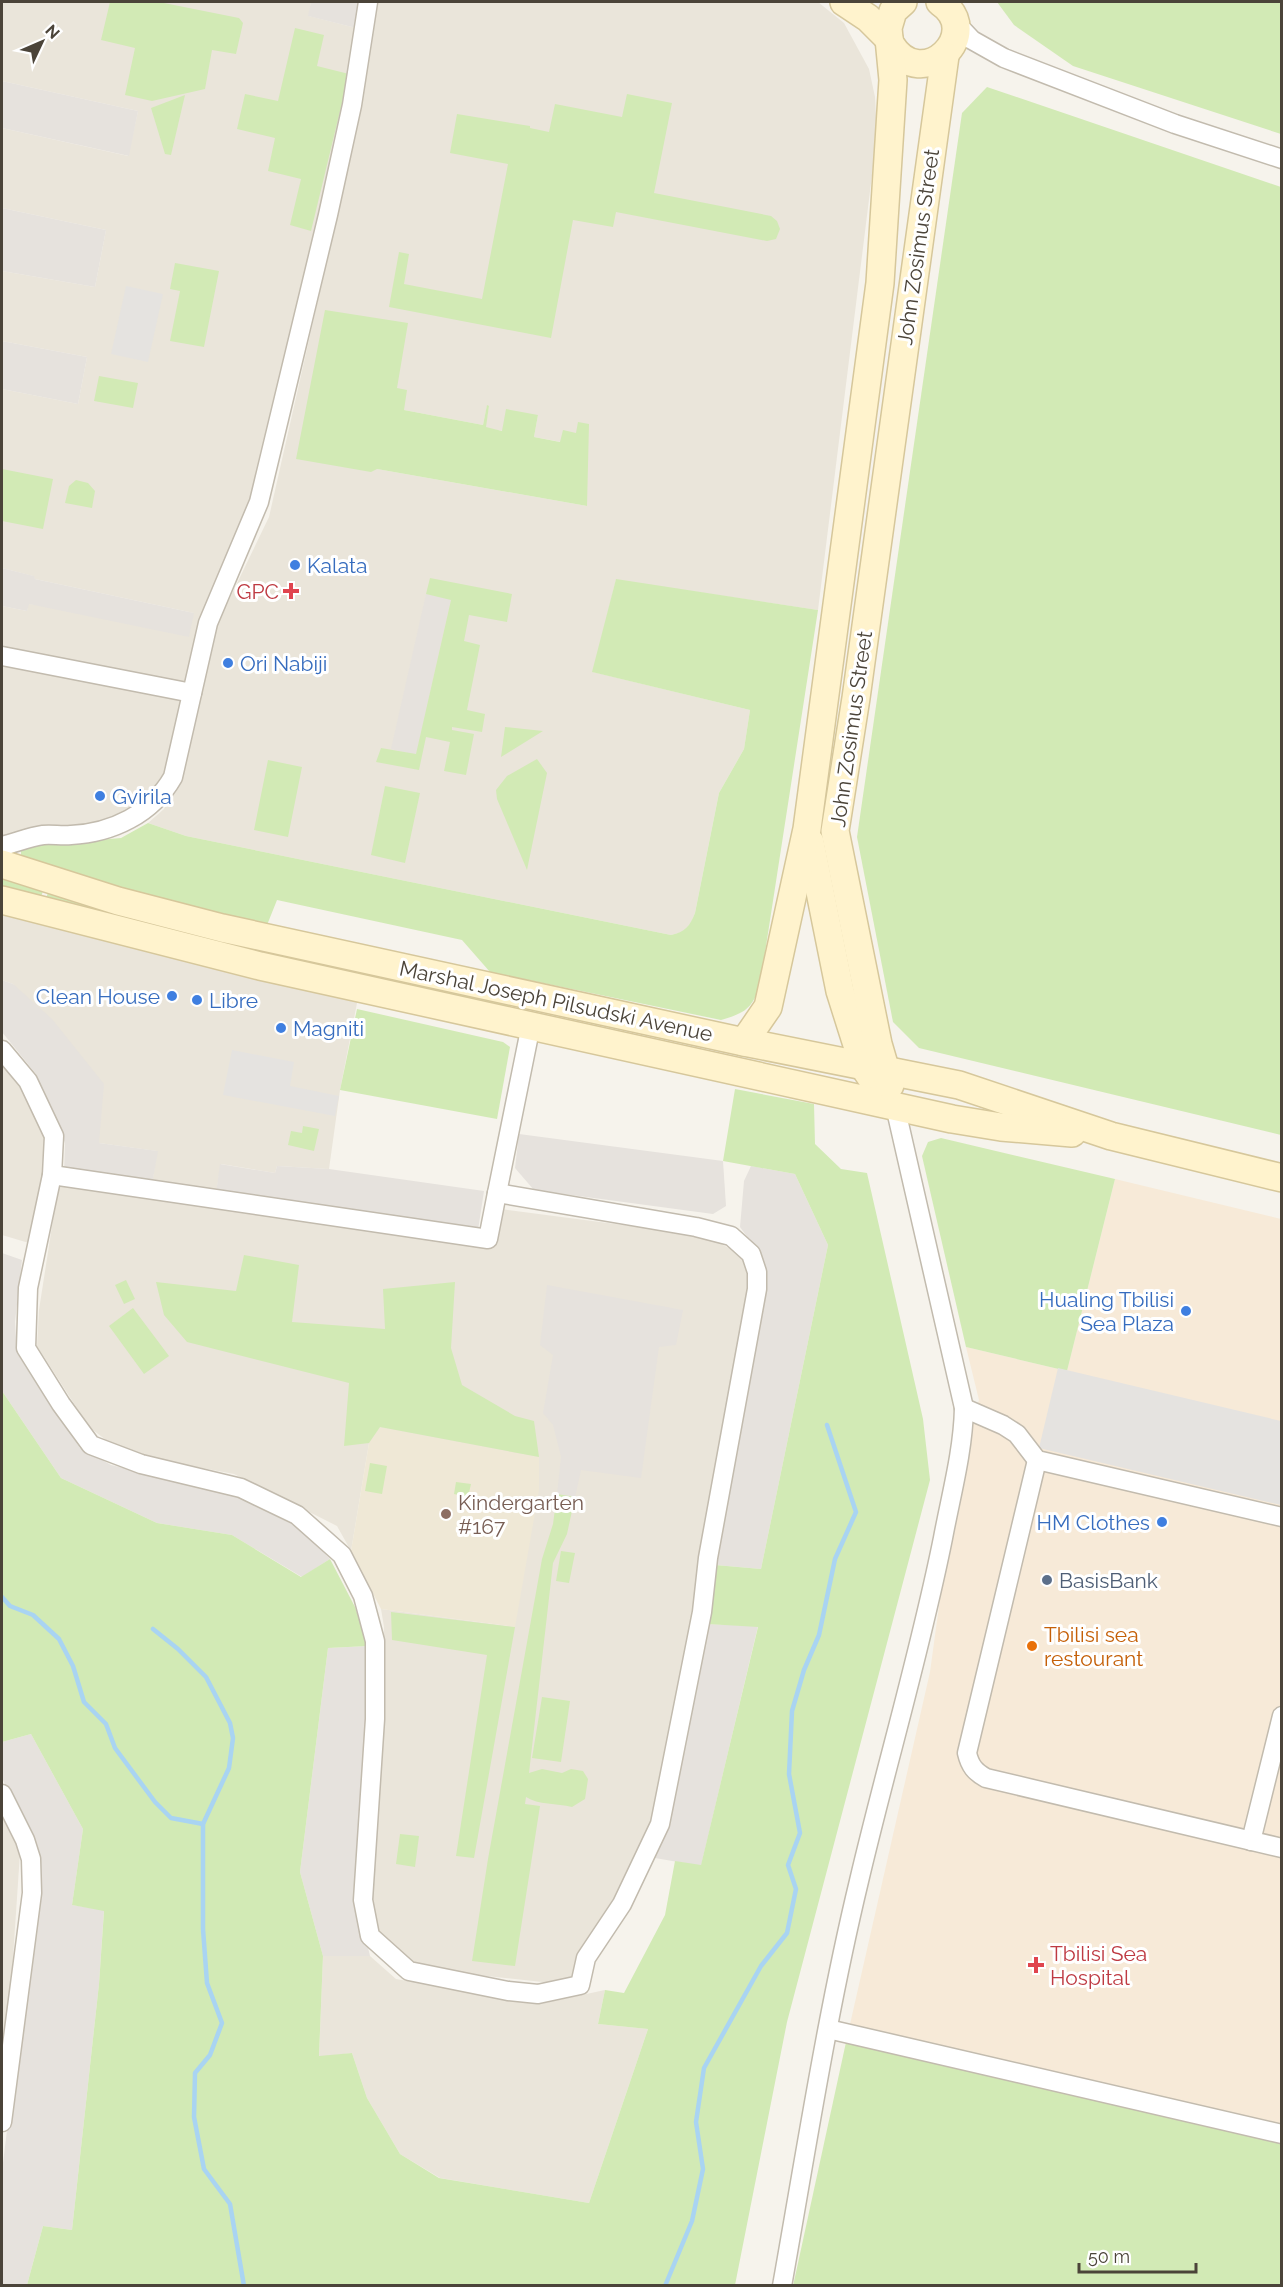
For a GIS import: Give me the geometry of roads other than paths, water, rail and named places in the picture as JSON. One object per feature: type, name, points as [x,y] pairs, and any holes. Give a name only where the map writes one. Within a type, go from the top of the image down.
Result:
[{"type":"street","points":[[2,846],[42,836],[72,835],[112,828],[152,804],[165,791],[176,769],[208,623],[259,502],[352,105],[368,2]]},
{"type":"street","points":[[844,2],[868,18],[900,57],[910,62],[932,63],[946,54],[975,53],[1004,58]]},
{"type":"street","points":[[896,2],[902,2]]},
{"type":"street","name":"John Zosimus Street","points":[[744,1042],[768,1007],[808,819],[880,283],[891,118],[892,62],[888,28],[890,16],[902,2]]},
{"type":"street","points":[[948,9],[972,40],[1004,58],[1175,124],[1281,159]]},
{"type":"street","name":"John Zosimus Street","points":[[875,1069],[878,1044],[835,831],[856,698],[946,54],[955,38],[948,9]]},
{"type":"street","points":[[2,656],[192,693]]},
{"type":"street","points":[[808,819],[830,817],[838,812]]},
{"type":"street","name":"John Zosimus Street","points":[[808,819],[840,991],[875,1069],[895,1106]]},
{"type":"street","name":"Marshal Joseph Pilsudski Avenue","points":[[2,864],[58,884],[188,920],[744,1042],[959,1084],[1110,1136],[1281,1178]]},
{"type":"street","name":"Marshal Joseph Pilsudski Avenue","points":[[2,900],[260,966],[952,1119],[1001,1127],[1110,1136]]},
{"type":"street","points":[[52,1175],[488,1239],[538,997]]},
{"type":"street","points":[[2,1050],[28,1081],[54,1136],[52,1175],[28,1288],[27,1348],[61,1404],[91,1445],[141,1464],[241,1488],[297,1515],[342,1555],[363,1596],[375,1641],[375,1719],[363,1900],[370,1936],[409,1971],[508,1991],[538,1994],[580,1985],[586,1958],[622,1904],[660,1824],[702,1612],[708,1558],[757,1289],[757,1272],[752,1254],[731,1236],[696,1227],[497,1193]]},
{"type":"street","points":[[782,2286],[828,2029],[859,1881],[934,1583],[963,1436],[964,1408],[895,1106]]},
{"type":"street","points":[[964,1408],[1003,1425],[1017,1434],[1037,1460],[1281,1517]]},
{"type":"street","points":[[1037,1460],[967,1753],[969,1762],[976,1772],[986,1778],[1281,1848]]},
{"type":"street","points":[[1251,1841],[1281,1716]]},
{"type":"street","points":[[2,1794],[25,1840],[31,1859],[32,1893],[2,2122]]},
{"type":"street","points":[[828,2029],[1281,2134]]},
{"type":"waterway","points":[[665,2286],[692,2221],[703,2169],[696,2122],[704,2068],[761,1966],[787,1933],[796,1889],[788,1865],[800,1833],[789,1774],[792,1711],[804,1670],[819,1635],[835,1559],[856,1512],[827,1425]]},
{"type":"waterway","points":[[2,1597],[10,1606],[33,1615],[59,1639],[73,1666],[84,1702],[106,1724],[115,1748],[155,1802],[171,1818],[203,1824]]},
{"type":"waterway","points":[[153,1629],[178,1649],[206,1677],[230,1723],[233,1738],[229,1768],[203,1824],[203,1929],[207,1983],[222,2023],[210,2055],[195,2073],[194,2117],[204,2169],[230,2204],[244,2286]]},
{"type":"place","name":"Kalata","points":[[295,565]]},
{"type":"place","name":"GPC","points":[[291,591]]},
{"type":"place","name":"Ori Nabiji","points":[[228,663]]},
{"type":"place","name":"Gvirila","points":[[100,796]]},
{"type":"place","name":"Clean House","points":[[172,996]]},
{"type":"place","name":"Libre","points":[[197,1000]]},
{"type":"place","name":"Magniti","points":[[281,1028]]},
{"type":"place","name":"Hualing Tbilisi Sea Plaza","points":[[1186,1311]]},
{"type":"place","name":"Kindergarten #167","points":[[446,1514]]},
{"type":"place","name":"HM Clothes","points":[[1162,1522]]},
{"type":"place","name":"BasisBank","points":[[1047,1580]]},
{"type":"place","name":"Tbilisi sea restourant","points":[[1032,1646]]},
{"type":"place","name":"Tbilisi Sea Hospital","points":[[1036,1965]]}]
